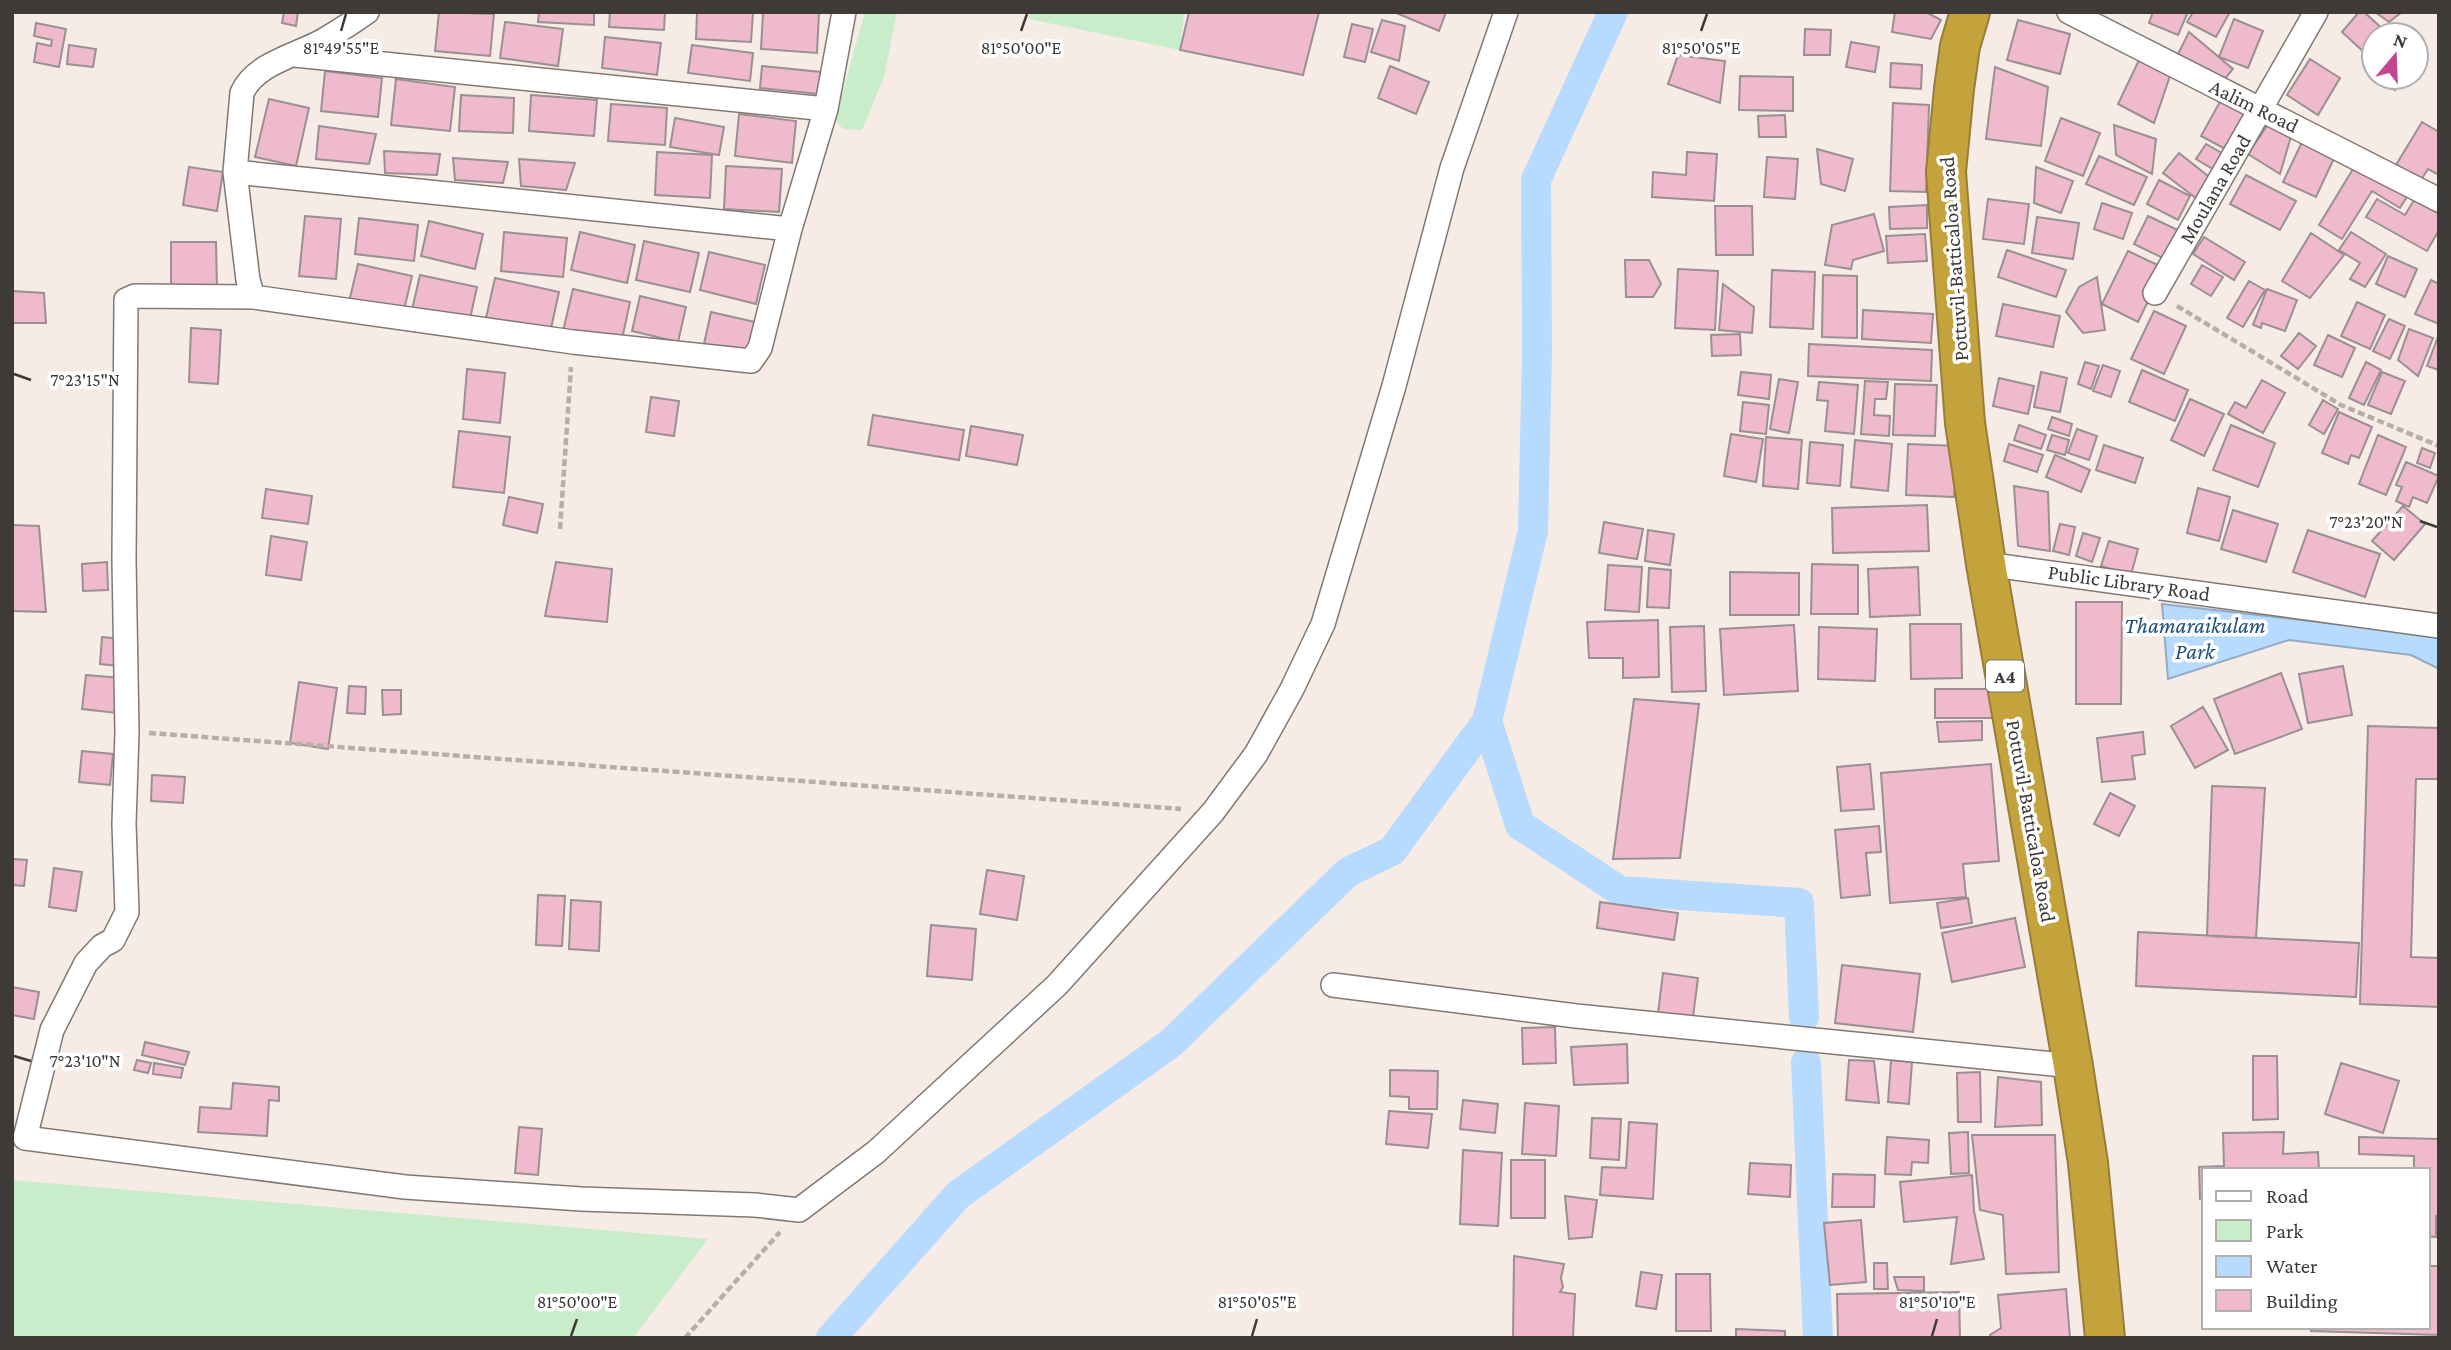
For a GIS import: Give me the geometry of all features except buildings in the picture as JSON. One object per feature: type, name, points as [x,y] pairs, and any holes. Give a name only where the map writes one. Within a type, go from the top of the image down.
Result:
[{"type":"highway","name":"Pottuvil-Batticaloa Road","points":[[1970,12],[1958,57],[1946,172],[1965,423],[1986,564],[2088,1163],[2105,1338]]},
{"type":"street","points":[[253,297],[248,280],[235,172],[242,93],[247,82],[261,70],[324,40],[367,12]]},
{"type":"street","points":[[844,12],[826,109],[790,229],[760,348],[751,360],[573,342],[253,297],[135,296],[126,300],[124,560],[127,732],[124,824],[127,912],[113,940],[102,946],[86,963],[52,1030],[25,1138],[405,1187],[581,1199],[755,1205],[799,1210],[876,1152],[1057,985],[1213,812],[1256,754],[1292,689],[1323,624],[1394,386],[1452,168],[1506,12]]},
{"type":"street","name":"Aalim Road","points":[[2069,12],[2439,200]]},
{"type":"street","name":"Moulana Road","points":[[2155,293],[2316,12]]},
{"type":"street","points":[[295,55],[826,109]]},
{"type":"street","points":[[235,172],[790,229]]},
{"type":"street","name":"Public Library Road","points":[[1986,564],[2439,626]]},
{"type":"street","points":[[1333,985],[1603,1019],[2073,1066]]},
{"type":"path","points":[[2155,293],[2341,405],[2439,446]]},
{"type":"path","points":[[560,529],[573,342]]},
{"type":"path","points":[[127,732],[1213,812]]},
{"type":"path","points":[[685,1338],[799,1210]]},
{"type":"green space","points":[[865,12],[897,12],[884,77],[862,130],[843,129],[835,120]]},
{"type":"green space","points":[[1030,12],[1184,12],[1180,50],[1029,19]]},
{"type":"green space","points":[[12,1180],[708,1239],[633,1338],[12,1338]]},
{"type":"water","name":"Thamaraikulam Park","points":[[2162,604],[2439,636],[2439,669],[2411,655],[2289,640],[2168,679]]},
{"type":"waterway","points":[[831,1338],[958,1195],[1171,1043],[1348,872],[1392,851],[1487,721],[1533,531],[1537,353],[1536,180],[1613,12]]},
{"type":"waterway","points":[[1487,721],[1520,825],[1620,891],[1799,903],[1804,1017]]},
{"type":"waterway","points":[[1806,1063],[1818,1338]]}]
